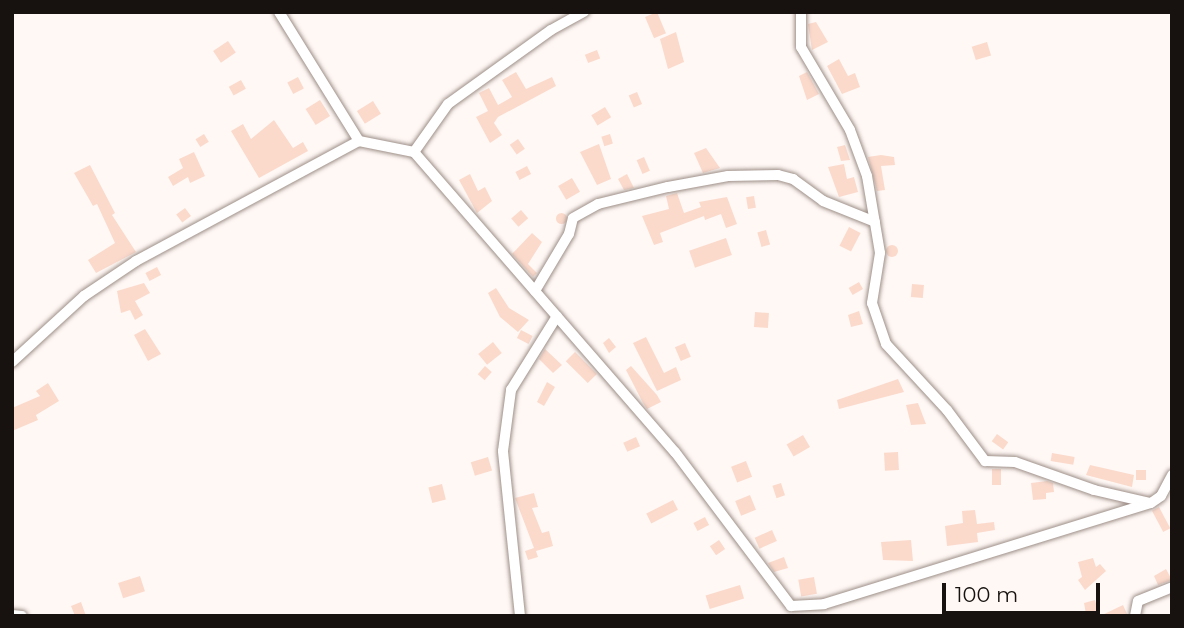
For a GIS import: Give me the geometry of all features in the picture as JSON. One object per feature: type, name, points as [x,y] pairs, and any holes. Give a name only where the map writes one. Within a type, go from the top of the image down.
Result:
[{"type":"street","points":[[279,12],[359,141]]},
{"type":"street","points":[[414,152],[448,104],[541,37],[584,12]]},
{"type":"street","points":[[801,12],[801,47],[850,130],[867,176],[880,253],[872,303],[878,327],[887,344],[947,410],[985,461],[1015,462],[1094,491],[1151,503]]},
{"type":"street","points":[[12,362],[84,296],[135,261],[359,141],[414,152],[675,452],[791,606],[824,604],[1151,503],[1172,492]]},
{"type":"street","points":[[535,291],[569,234],[573,218],[598,204],[668,187],[728,176],[778,175],[793,179],[823,201],[875,222]]},
{"type":"street","points":[[520,616],[503,452],[511,390],[557,316]]},
{"type":"street","points":[[1161,496],[1172,475]]},
{"type":"street","points":[[1135,616],[1138,601],[1172,587]]},
{"type":"street","points":[[12,615],[20,616]]},
{"type":"building","points":[[657,12],[666,33],[654,38],[645,17]]},
{"type":"building","points":[[816,22],[828,42],[812,50],[808,24]]},
{"type":"building","points":[[676,32],[684,62],[668,69],[660,39]]},
{"type":"building","points":[[228,41],[236,53],[221,63],[213,51]]},
{"type":"building","points":[[987,42],[991,55],[976,60],[972,47]]},
{"type":"building","points":[[597,50],[600,58],[588,63],[585,55]]},
{"type":"building","points":[[839,59],[848,76],[855,73],[860,87],[842,94],[827,66]]},
{"type":"building","points":[[516,72],[526,89],[552,77],[556,86],[498,117],[494,123],[502,135],[490,143],[476,117],[488,111],[479,93],[489,88],[498,105],[512,97],[502,80]]},
{"type":"building","points":[[807,72],[819,94],[807,100],[799,76]]},
{"type":"building","points":[[298,77],[304,89],[293,94],[287,82]]},
{"type":"building","points":[[241,80],[246,89],[234,96],[229,87]]},
{"type":"building","points":[[637,92],[642,104],[634,107],[629,96]]},
{"type":"building","points":[[320,100],[330,116],[316,125],[306,109]]},
{"type":"building","points":[[373,101],[381,114],[365,124],[357,111]]},
{"type":"building","points":[[605,107],[611,117],[597,126],[591,115]]},
{"type":"building","points":[[274,120],[293,148],[303,142],[308,151],[259,178],[231,131],[243,124],[251,139]]},
{"type":"building","points":[[204,134],[209,142],[200,147],[196,139]]},
{"type":"building","points":[[610,134],[613,144],[604,146],[601,137]]},
{"type":"building","points":[[518,139],[525,149],[517,155],[510,145]]},
{"type":"building","points":[[599,144],[611,179],[597,185],[580,152]]},
{"type":"building","points":[[845,145],[850,160],[841,161],[837,147]]},
{"type":"building","points":[[706,148],[720,168],[703,173],[694,153]]},
{"type":"building","points":[[194,152],[205,176],[190,183],[188,177],[173,186],[168,177],[183,168],[179,159]]},
{"type":"building","points":[[644,157],[650,171],[642,174],[637,160]]},
{"type":"building","points":[[868,157],[894,157],[895,165],[881,166],[885,190],[877,191]]},
{"type":"building","points":[[844,164],[847,179],[854,177],[858,192],[839,197],[828,167]]},
{"type":"building","points":[[90,165],[115,213],[112,215],[136,252],[96,273],[88,260],[115,243],[97,204],[93,206],[74,173]]},
{"type":"building","points":[[527,166],[531,174],[520,180],[515,172]]},
{"type":"building","points":[[470,174],[478,191],[485,187],[492,201],[477,213],[459,180]]},
{"type":"building","points":[[627,174],[634,188],[624,190],[618,179]]},
{"type":"building","points":[[572,178],[580,192],[566,200],[558,186]]},
{"type":"building","points":[[677,193],[684,213],[701,207],[699,202],[727,197],[737,224],[726,228],[721,214],[705,220],[704,216],[660,233],[663,242],[654,245],[642,216],[669,209],[666,196]]},
{"type":"building","points":[[754,196],[756,208],[748,209],[746,197]]},
{"type":"building","points":[[185,208],[191,216],[182,223],[176,215]]},
{"type":"building","points":[[521,210],[528,218],[518,227],[511,219]]},
{"type":"building","points":[[561,212],[567,218],[561,224],[555,218]]},
{"type":"building","points":[[849,227],[861,233],[851,252],[839,246]]},
{"type":"building","points":[[766,230],[770,244],[761,247],[757,232]]},
{"type":"building","points":[[532,233],[542,242],[528,264],[537,273],[533,277],[512,254]]},
{"type":"building","points":[[726,238],[732,255],[695,268],[689,251]]},
{"type":"building","points":[[892,245],[898,251],[892,257],[886,251]]},
{"type":"building","points":[[157,267],[161,275],[150,281],[145,273]]},
{"type":"building","points":[[859,282],[863,289],[853,295],[849,288]]},
{"type":"building","points":[[144,283],[150,293],[135,301],[143,315],[135,320],[130,310],[121,313],[117,291]]},
{"type":"building","points":[[912,284],[924,285],[923,298],[911,297]]},
{"type":"building","points":[[496,288],[509,308],[529,320],[518,332],[500,317],[488,293]]},
{"type":"building","points":[[859,311],[863,324],[851,327],[848,315]]},
{"type":"building","points":[[755,312],[769,313],[768,328],[754,327]]},
{"type":"building","points":[[145,329],[161,354],[148,361],[134,335]]},
{"type":"building","points":[[521,330],[533,336],[528,344],[517,338]]},
{"type":"building","points":[[646,337],[664,373],[676,367],[681,380],[657,391],[633,343]]},
{"type":"building","points":[[609,338],[616,347],[609,353],[603,343]]},
{"type":"building","points":[[493,342],[502,353],[487,365],[478,354]]},
{"type":"building","points":[[685,343],[691,357],[681,361],[675,347]]},
{"type":"building","points":[[545,349],[562,365],[553,373],[539,359]]},
{"type":"building","points":[[575,352],[597,374],[588,383],[566,361]]},
{"type":"building","points":[[485,366],[492,372],[485,380],[478,374]]},
{"type":"building","points":[[631,366],[661,402],[647,409],[626,370]]},
{"type":"building","points":[[898,379],[904,392],[839,409],[837,400]]},
{"type":"building","points":[[547,382],[555,387],[544,406],[537,402]]},
{"type":"building","points":[[48,383],[59,401],[36,415],[38,420],[12,431],[12,408],[40,396],[36,391]]},
{"type":"building","points":[[918,403],[926,424],[911,425],[906,405]]},
{"type":"building","points":[[997,434],[1008,442],[1003,450],[992,441]]},
{"type":"building","points":[[803,435],[810,447],[794,457],[787,444]]},
{"type":"building","points":[[636,437],[640,446],[627,452],[623,443]]},
{"type":"building","points":[[898,452],[899,470],[885,471],[884,453]]},
{"type":"building","points":[[1052,453],[1075,457],[1073,465],[1051,461]]},
{"type":"building","points":[[488,457],[492,470],[475,476],[471,462]]},
{"type":"building","points":[[746,461],[752,477],[737,483],[731,467]]},
{"type":"building","points":[[1090,465],[1134,475],[1132,487],[1086,475]]},
{"type":"building","points":[[992,469],[1001,469],[1001,485],[992,485]]},
{"type":"building","points":[[1136,470],[1146,470],[1146,480],[1136,480]]},
{"type":"building","points":[[781,483],[785,495],[776,498],[772,486]]},
{"type":"building","points":[[1031,483],[1053,483],[1054,492],[1046,493],[1046,499],[1033,500]]},
{"type":"building","points":[[442,484],[446,500],[432,503],[428,487]]},
{"type":"building","points":[[534,493],[538,507],[532,508],[542,533],[549,531],[553,546],[536,551],[538,557],[528,560],[525,551],[534,548],[515,498]]},
{"type":"building","points":[[750,495],[756,510],[741,516],[735,501]]},
{"type":"building","points":[[673,500],[678,510],[651,523],[646,514]]},
{"type":"building","points":[[1159,507],[1170,528],[1163,532],[1152,511]]},
{"type":"building","points":[[975,510],[977,524],[994,522],[995,530],[977,533],[978,542],[947,546],[945,526],[963,523],[962,511]]},
{"type":"building","points":[[705,517],[709,525],[698,531],[693,523]]},
{"type":"building","points":[[772,530],[777,541],[760,549],[755,538]]},
{"type":"building","points":[[719,540],[725,549],[716,555],[710,546]]},
{"type":"building","points":[[911,540],[913,561],[883,560],[881,542]]},
{"type":"building","points":[[784,557],[788,568],[774,572],[768,563]]},
{"type":"building","points":[[1093,558],[1096,567],[1100,564],[1106,571],[1085,590],[1078,580],[1082,577],[1078,562]]},
{"type":"building","points":[[1166,569],[1172,580],[1158,585],[1154,576]]},
{"type":"building","points":[[140,576],[145,591],[123,598],[118,583]]},
{"type":"building","points":[[814,577],[817,594],[801,597],[798,580]]},
{"type":"building","points":[[740,585],[744,598],[710,609],[706,596]]},
{"type":"building","points":[[1095,600],[1098,610],[1086,614],[1084,603]]},
{"type":"building","points":[[81,602],[86,616],[75,616],[71,606]]},
{"type":"building","points":[[1123,605],[1128,616],[1100,616]]}]
